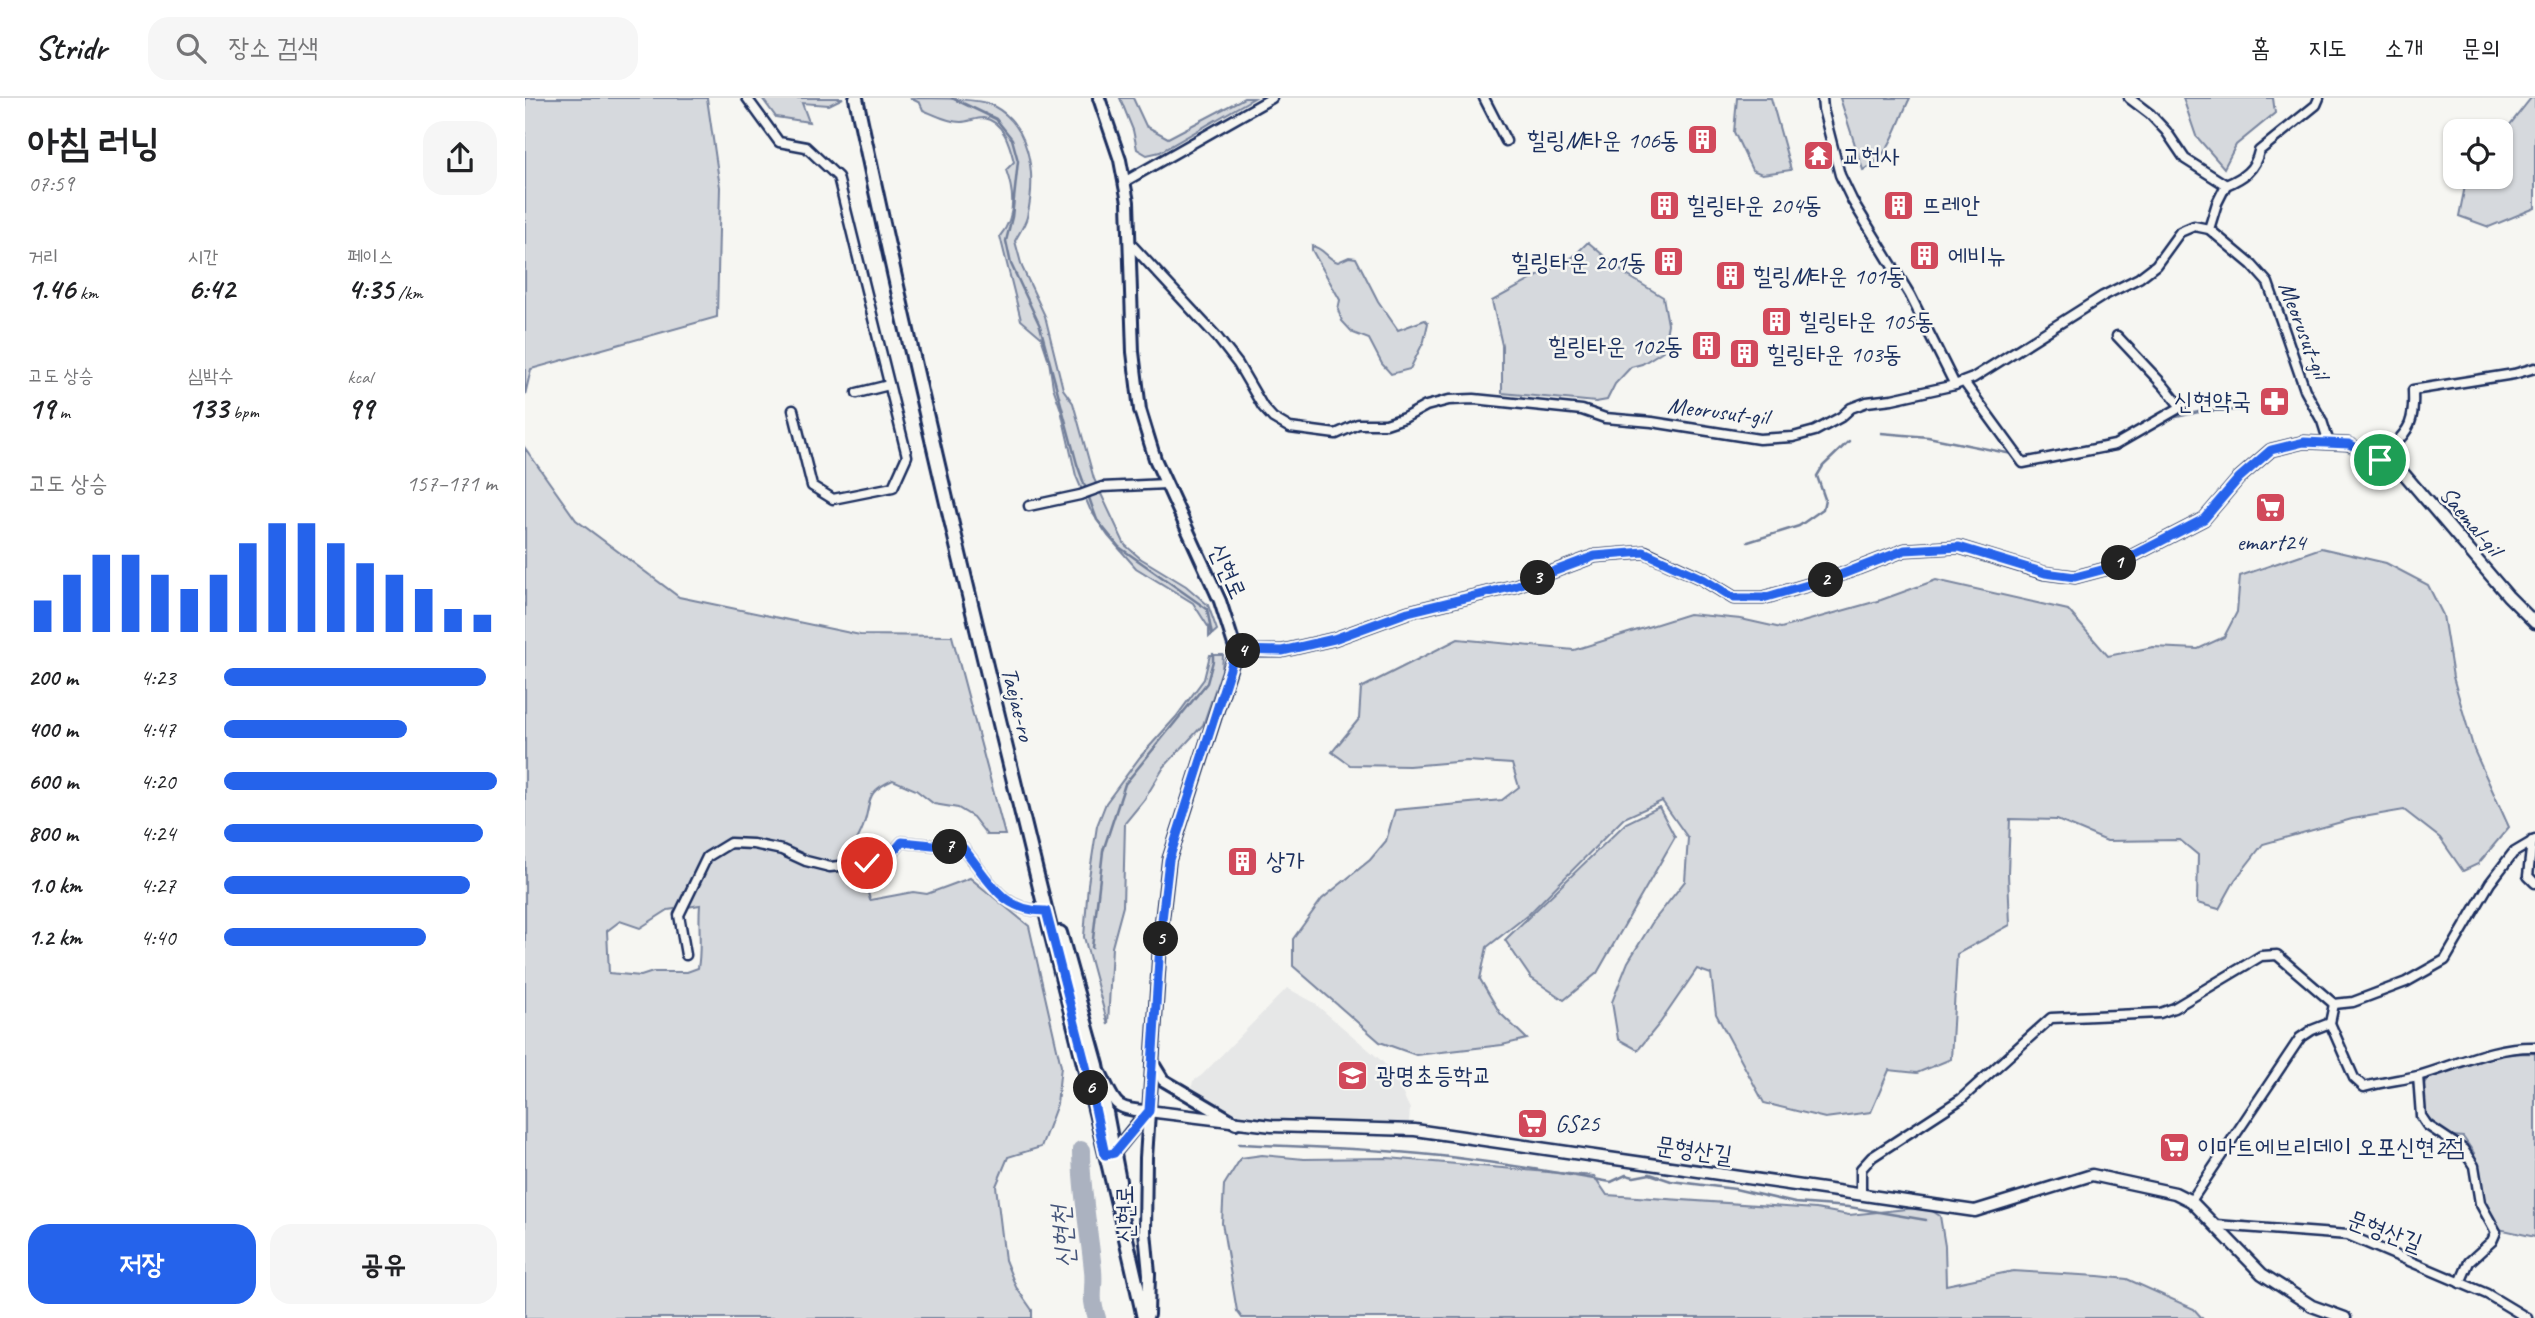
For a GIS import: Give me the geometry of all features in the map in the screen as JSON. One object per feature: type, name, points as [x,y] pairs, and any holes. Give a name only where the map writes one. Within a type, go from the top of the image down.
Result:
[{"type":"main road","name":"Taejae-ro","points":[[856,98],[913,363],[1147,1317]]},
{"type":"main road","name":"Taejae-ro","points":[[863,98],[919,361],[1054,909],[1097,1065],[1109,1154]]},
{"type":"main road","name":"신현로","points":[[1099,98],[1120,160],[1128,202],[1133,352],[1140,410],[1155,459],[1220,601],[1236,650],[1169,860],[1161,929],[1149,1111],[1145,1232],[1149,1275],[1147,1317]]},
{"type":"main road","points":[[1152,1062],[1163,1080],[1236,1123]]},
{"type":"main road","points":[[1097,1065],[1114,1100],[1125,1110],[1149,1111]]},
{"type":"main road","points":[[1109,1154],[1149,1111]]},
{"type":"street","points":[[747,98],[779,142],[806,148],[838,177],[907,456],[893,487],[833,499],[812,486],[793,410]]},
{"type":"street","points":[[1124,182],[1272,98]]},
{"type":"street","points":[[1485,98],[1506,141]]},
{"type":"street","points":[[1822,98],[1840,175],[1852,200],[1960,384],[2023,463],[2115,445],[2181,407],[2117,336]]},
{"type":"street","points":[[2129,98],[2166,131],[2185,159],[2226,185]]},
{"type":"street","points":[[2209,229],[2226,185],[2244,177],[2257,162],[2259,151],[2316,105],[2319,98]]},
{"type":"street","name":"Meorusut-gil","points":[[1129,242],[1217,337],[1238,364],[1263,407],[1273,418],[1290,428],[1336,434],[1357,424],[1386,424],[1426,406],[1449,400],[1474,400],[1582,410],[1605,418],[1652,422],[1753,438],[1793,437],[1815,431],[1841,417],[1851,408],[1867,402],[1892,400],[1960,384],[2005,359],[2103,296],[2139,278],[2156,265],[2180,232],[2194,226],[2209,229],[2252,265],[2268,283],[2305,390],[2322,421],[2329,443]]},
{"type":"street","points":[[2380,460],[2409,429],[2414,409],[2413,390],[2514,374],[2535,368]]},
{"type":"street","points":[[857,393],[890,385]]},
{"type":"street","name":"Saemal-gil","points":[[1236,650],[1282,651],[1334,639],[1408,612],[1515,586],[1595,556],[1644,552],[1703,579],[1734,598],[1763,598],[1835,577],[1905,550],[1959,547],[2045,573],[2075,577],[2109,568],[2204,519],[2239,478],[2271,450],[2304,442],[2349,444],[2399,468],[2508,596],[2535,623]]},
{"type":"street","points":[[1029,506],[1080,495],[1102,487],[1166,484]]},
{"type":"street","points":[[2534,841],[2528,876],[2535,883]]},
{"type":"street","points":[[1861,1194],[1861,1169],[1872,1157],[1961,1099],[2051,1018],[2160,1013],[2174,1008],[2261,956],[2277,955],[2334,1004],[2353,1002],[2406,982],[2445,960],[2490,883],[2513,853],[2534,841]]},
{"type":"street","points":[[686,955],[679,915],[707,857],[730,843],[782,850],[806,861],[830,867],[867,863],[890,856],[902,842],[963,848],[997,891],[1015,906],[1028,911],[1046,911]]},
{"type":"street","points":[[2334,1004],[2329,1023],[2354,1077],[2364,1087],[2418,1076],[2462,1060],[2515,1046],[2535,1047]]},
{"type":"street","points":[[2191,1201],[2300,1038],[2329,1023]]},
{"type":"street","points":[[2418,1076],[2421,1116],[2427,1125],[2463,1149],[2473,1166],[2480,1203],[2496,1233],[2492,1241],[2469,1262],[2460,1283]]},
{"type":"street","name":"문형산길","points":[[1149,1111],[1236,1123],[1415,1130],[1975,1211],[2092,1175],[2175,1193],[2191,1201],[2262,1274],[2312,1306],[2345,1318]]},
{"type":"street","name":"문형산길","points":[[2216,1225],[2349,1234],[2487,1294],[2527,1318]]},
{"type":"shaded area","points":[[525,98],[707,98],[720,187],[717,317],[531,369],[525,395]]},
{"type":"shaded area","points":[[762,98],[843,98],[829,105],[802,103],[809,122],[776,117]]},
{"type":"shaded area","points":[[910,98],[959,99],[987,103],[1002,111],[1022,136],[1030,167],[1030,201],[1027,217],[1015,241],[1022,267],[1045,316],[1063,389],[1073,403],[1094,479],[1125,545],[1140,558],[1186,586],[1208,605],[1217,630],[1209,637],[1209,628],[1193,603],[1136,568],[1108,536],[1090,509],[1076,476],[1049,361],[1041,337],[1021,320],[1000,236],[1009,221],[1012,204],[1006,170],[1014,162],[1005,135],[990,120],[946,120],[923,110],[920,103]]},
{"type":"shaded area","points":[[1120,98],[1133,98],[1146,126],[1168,138],[1244,98],[1254,98],[1160,152],[1147,155],[1137,149],[1133,130]]},
{"type":"shaded area","points":[[1737,98],[1771,98],[1791,170],[1762,174],[1752,170],[1734,132]]},
{"type":"shaded area","points":[[1840,98],[1910,98],[1887,149],[1863,170]]},
{"type":"shaded area","points":[[2183,98],[2273,98],[2275,113],[2236,145],[2224,168],[2196,136]]},
{"type":"shaded area","points":[[2531,98],[2535,98],[2535,208],[2489,227],[2459,216],[2464,189],[2513,189],[2513,121]]},
{"type":"shaded area","points":[[1588,242],[1625,274],[1663,297],[1668,324],[1663,351],[1642,364],[1631,367],[1615,384],[1607,400],[1596,402],[1502,393],[1502,345],[1492,301],[1573,257]]},
{"type":"shaded area","points":[[1312,246],[1338,262],[1349,257],[1356,258],[1378,301],[1398,330],[1425,320],[1428,323],[1424,341],[1410,369],[1391,374],[1382,364],[1369,339],[1353,333],[1342,321],[1338,310],[1340,300]]},
{"type":"shaded area","points":[[525,448],[576,520],[679,597],[860,635],[952,636],[1005,835],[987,835],[973,817],[958,808],[934,804],[916,790],[893,780],[873,793],[855,844],[870,900],[913,892],[927,894],[970,878],[1029,926],[1061,1066],[1057,1104],[1041,1147],[1008,1157],[996,1186],[1005,1260],[1016,1287],[1032,1310],[1032,1318],[525,1318]],"holes":[[[700,905],[698,968],[687,972],[653,972],[641,976],[609,973],[607,931],[620,921],[640,928],[668,910]]]},
{"type":"shaded area","points":[[2321,548],[2386,563],[2428,585],[2443,615],[2453,677],[2474,750],[2509,827],[2478,864],[2463,871],[2440,838],[2404,810],[2352,819],[2263,844],[2235,880],[2219,909],[2197,903],[2198,855],[2180,840],[2107,841],[2057,820],[2010,819],[2010,925],[1957,954],[1951,1059],[1917,1073],[1889,1070],[1871,1112],[1825,1118],[1764,1103],[1716,1014],[1711,974],[1697,969],[1638,1050],[1618,1039],[1612,1002],[1628,962],[1652,923],[1685,881],[1688,838],[1662,801],[1624,818],[1529,914],[1487,947],[1480,979],[1500,1013],[1527,1039],[1502,1045],[1416,1055],[1380,1042],[1293,966],[1293,939],[1322,899],[1370,860],[1386,841],[1395,810],[1502,800],[1519,787],[1512,764],[1467,761],[1409,766],[1350,765],[1332,752],[1359,719],[1361,688],[1458,639],[1574,650],[1689,614],[1741,619],[1781,628],[1881,600],[1936,580],[2068,610],[2108,656],[2153,647],[2198,649],[2224,637],[2237,612],[2240,576]]},
{"type":"shaded area","points":[[1210,655],[1223,655],[1222,670],[1203,725],[1164,767],[1144,800],[1125,823],[1123,906],[1112,947],[1108,1025],[1084,937],[1088,884],[1097,826],[1106,803],[1204,679]]},
{"type":"shaded area","points":[[1659,807],[1675,837],[1597,973],[1564,1000],[1531,978],[1505,940],[1626,823]]},
{"type":"shaded area","points":[[1287,988],[1313,1002],[1383,1062],[1410,1109],[1409,1122],[1400,1125],[1276,1121],[1241,1115],[1210,1102],[1192,1086],[1193,1081]]},
{"type":"shaded area","points":[[2535,1053],[2535,1237],[2494,1228],[2477,1175],[2474,1153],[2463,1137],[2443,1135],[2419,1106],[2419,1092],[2427,1079],[2493,1054]]},
{"type":"shaded area","points":[[1262,1155],[1304,1159],[1388,1158],[1594,1176],[1607,1195],[1816,1209],[1849,1215],[1926,1207],[1940,1216],[1945,1246],[1946,1285],[2013,1271],[2127,1279],[2194,1309],[2202,1318],[1242,1318],[1237,1311],[1222,1223],[1224,1185],[1241,1158]]},
{"type":"waterway","points":[[952,98],[996,119],[1012,139],[1018,161],[1012,217],[1006,241],[1011,264],[1040,326],[1077,464],[1097,520],[1119,547],[1207,609],[1212,635]]},
{"type":"waterway","points":[[2167,419],[2203,411],[2246,410]]},
{"type":"waterway","points":[[1881,433],[1928,437],[2012,454]]},
{"type":"waterway","points":[[2106,443],[2119,438]]},
{"type":"waterway","points":[[1748,542],[1799,526],[1823,509],[1825,499],[1817,476],[1823,466],[1849,441]]},
{"type":"waterway","points":[[1092,948],[1103,851],[1125,784],[1207,683],[1213,654]]},
{"type":"waterway","points":[[1239,1144],[1431,1155],[1611,1182],[1626,1175],[1634,1177],[1650,1174],[1671,1181],[1735,1189],[1795,1203],[1849,1207],[1926,1220]]},
{"type":"waterway","name":"신현천","points":[[1081,1150],[1097,1318]]},
{"type":"place","name":"힐링M타운 106동","points":[[1702,140]]},
{"type":"place","name":"교헌사","points":[[1819,156]]},
{"type":"place","name":"힐링타운 204동","points":[[1664,205]]},
{"type":"place","name":"뜨레안","points":[[1899,205]]},
{"type":"place","name":"에비뉴","points":[[1925,256]]},
{"type":"place","name":"힐링타운 201동","points":[[1669,262]]},
{"type":"place","name":"힐링M타운 101동","points":[[1730,276]]},
{"type":"place","name":"힐링타운 105동","points":[[1776,321]]},
{"type":"place","name":"힐링타운 102동","points":[[1706,346]]},
{"type":"place","name":"힐링타운 103동","points":[[1744,354]]},
{"type":"place","name":"신현약국","points":[[2274,401]]},
{"type":"place","name":"emart24","points":[[2271,508]]},
{"type":"place","name":"상가","points":[[1243,861]]},
{"type":"place","name":"광명초등학교","points":[[1353,1075]]},
{"type":"place","name":"GS25","points":[[1532,1123]]},
{"type":"place","name":"이마트에브리데이 오포신현2점","points":[[2174,1147]]},
{"type":"route","points":[[867,863],[890,856],[902,842],[963,848],[997,891],[1015,906],[1028,911],[1046,911],[1087,1070],[1105,1155],[1114,1153],[1149,1111],[1161,929],[1169,860],[1210,729],[1230,676],[1236,650],[1282,651],[1334,639],[1408,612],[1515,586],[1595,556],[1644,552],[1703,579],[1734,598],[1763,598],[1835,577],[1905,550],[1959,547],[2045,573],[2075,577],[2109,568],[2204,519],[2239,478],[2271,450],[2304,442],[2349,444],[2380,460]]}]
